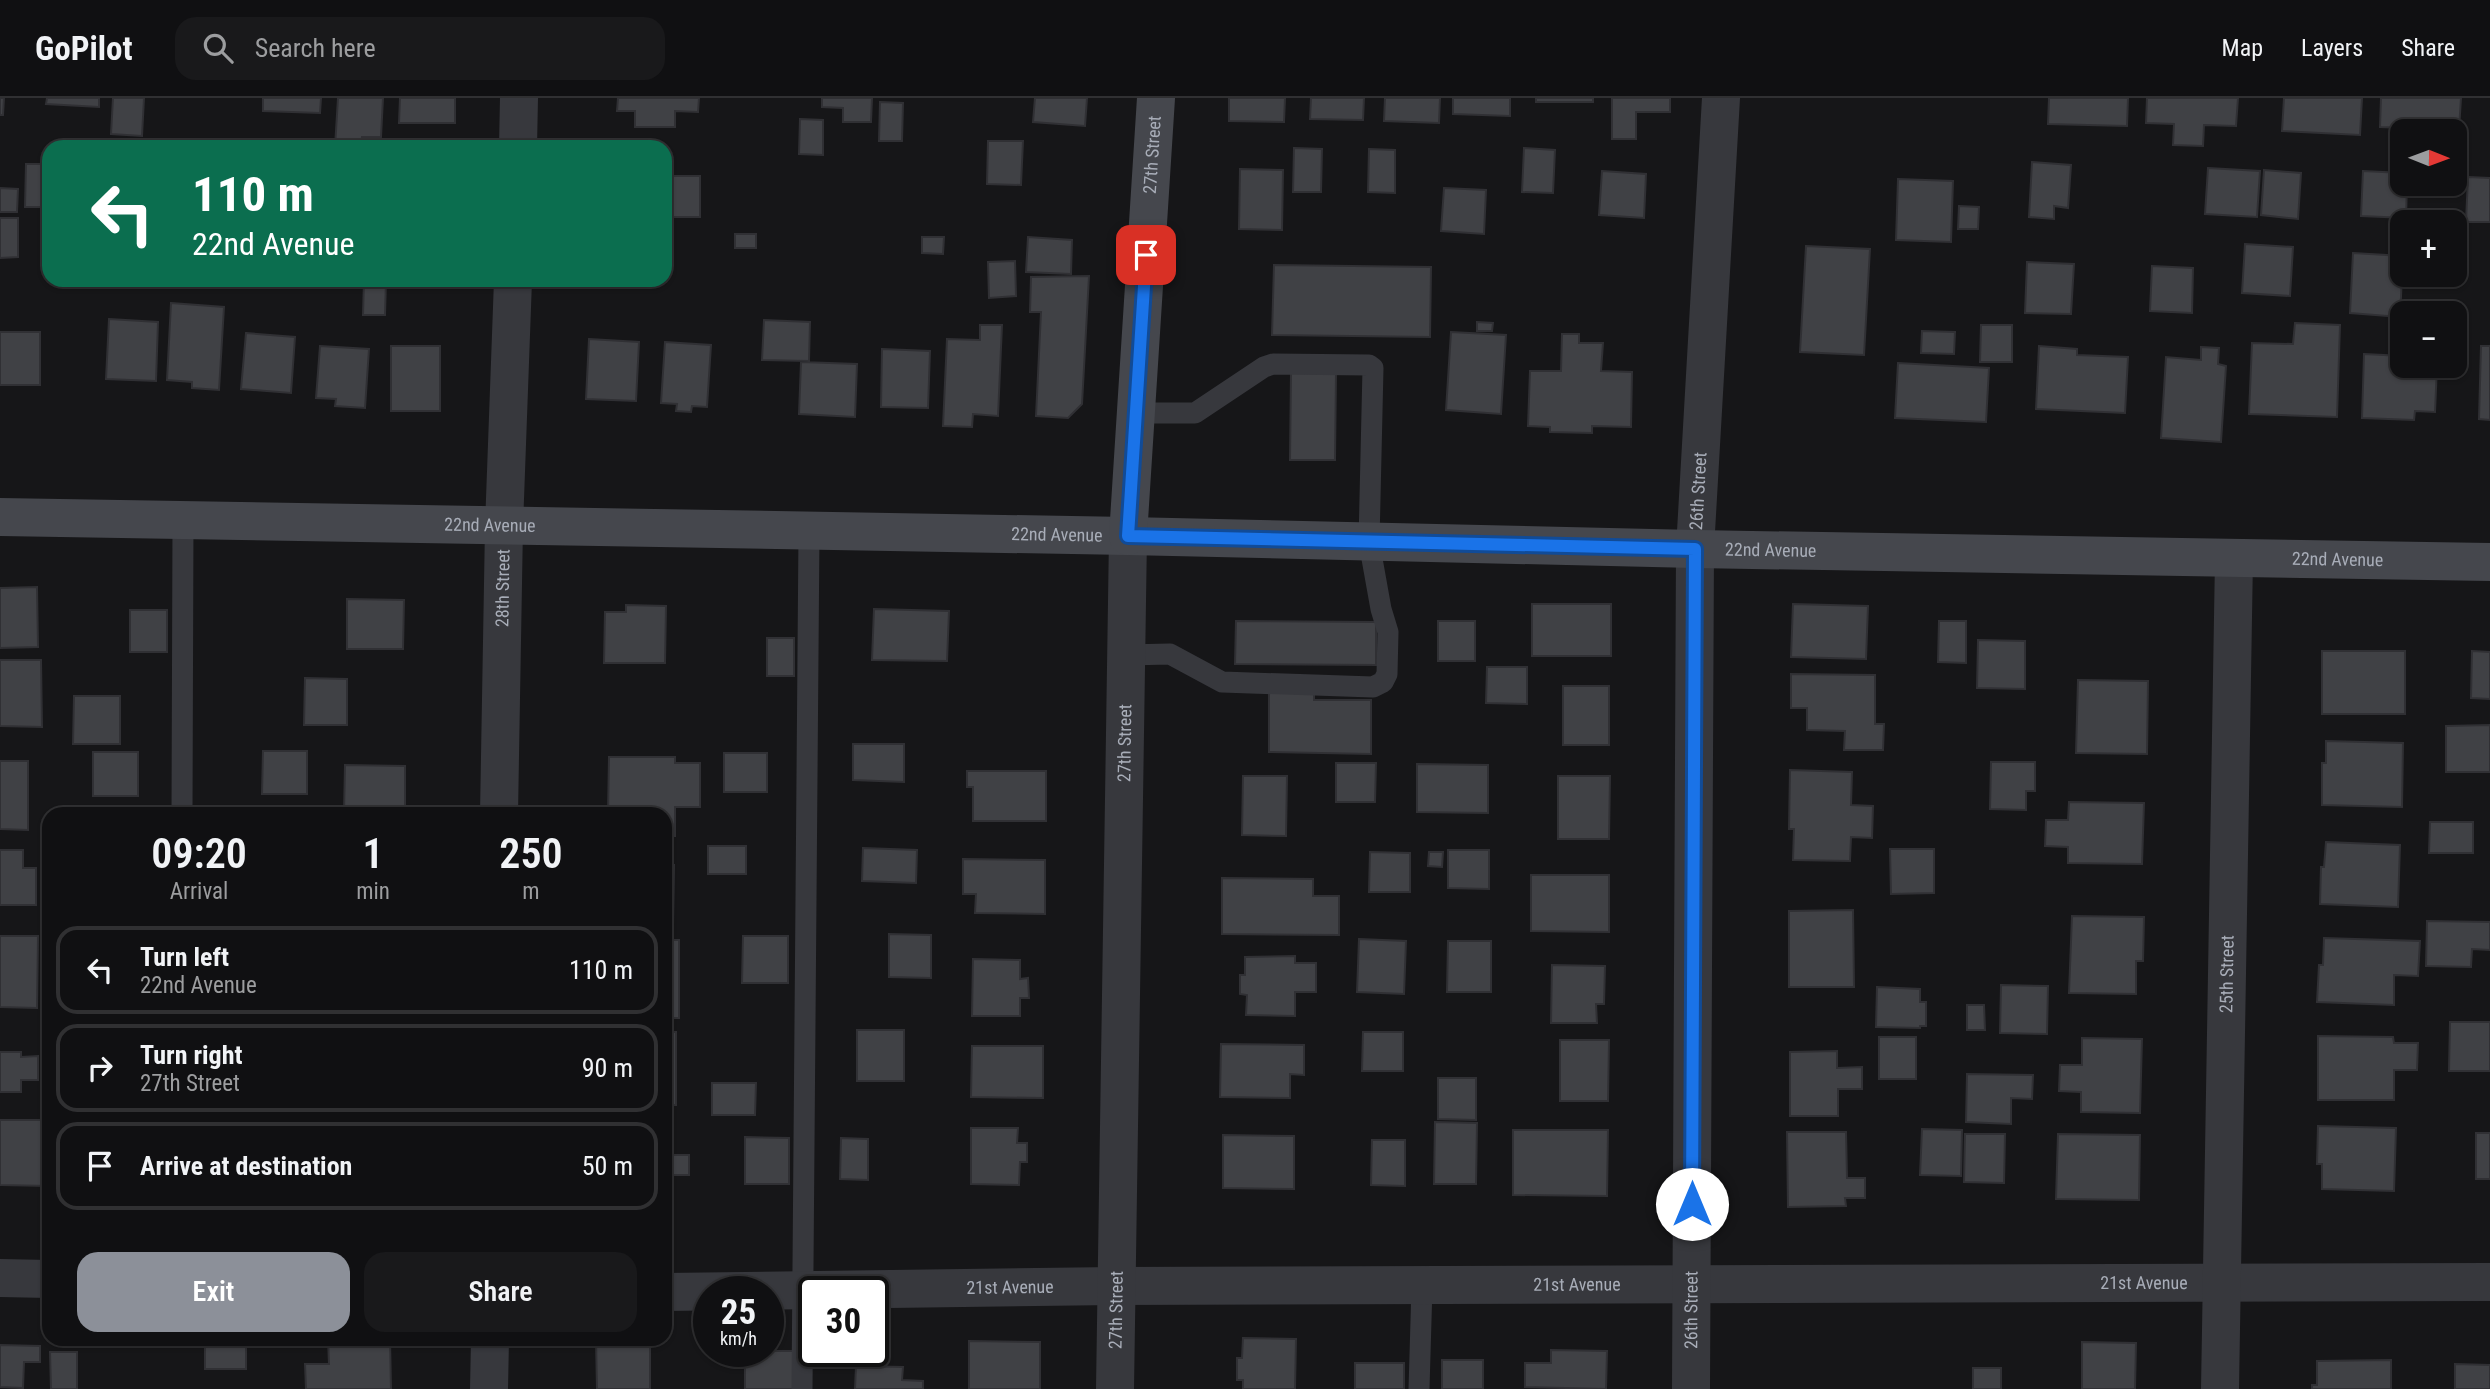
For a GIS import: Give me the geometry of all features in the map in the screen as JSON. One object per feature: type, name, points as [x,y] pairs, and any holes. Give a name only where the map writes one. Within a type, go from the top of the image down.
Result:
[{"type":"street","points":[[518,140],[519,98]]},
{"type":"street","name":"27th Street","points":[[1115,1389],[1128,536],[1156,98]]},
{"type":"street","name":"26th Street","points":[[1691,1389],[1695,549],[1721,98]]},
{"type":"street","name":"28th Street","points":[[499,807],[504,526],[513,287]]},
{"type":"street","name":"22nd Avenue","points":[[0,517],[2490,562]]},
{"type":"street","name":"25th Street","points":[[2220,1389],[2234,558]]},
{"type":"street","points":[[0,1278],[42,1279]]},
{"type":"street","name":"21st Avenue","points":[[889,1289],[2222,1281],[2490,1282]]},
{"type":"street","name":"21st Avenue","points":[[672,1292],[798,1290]]},
{"type":"street","points":[[489,1389],[490,1346]]},
{"type":"lane","points":[[1126,655],[1170,654],[1222,682],[1373,687],[1383,682],[1388,674],[1388,632],[1369,542],[1375,374],[1373,368],[1369,365],[1273,364],[1195,413],[1136,413]]},
{"type":"lane","points":[[182,807],[183,521]]},
{"type":"lane","points":[[803,1276],[809,531]]},
{"type":"lane","points":[[1419,1389],[1422,1286]]},
{"type":"lane","points":[[802,1367],[802,1389]]},
{"type":"building","points":[[0,98],[4,98],[3,115],[0,115]]},
{"type":"building","points":[[47,98],[99,98],[99,107],[46,104]]},
{"type":"building","points":[[113,98],[144,98],[142,136],[111,134]]},
{"type":"building","points":[[263,98],[321,98],[320,113],[263,111]]},
{"type":"building","points":[[338,98],[383,98],[381,137],[335,140]]},
{"type":"building","points":[[400,98],[455,98],[455,123],[399,123]]},
{"type":"building","points":[[618,98],[699,98],[698,112],[675,111],[675,127],[635,127],[635,111],[617,111]]},
{"type":"building","points":[[822,98],[872,98],[871,122],[843,122],[843,108],[822,107]]},
{"type":"building","points":[[1035,98],[1087,98],[1085,126],[1033,122]]},
{"type":"building","points":[[1229,98],[1285,98],[1284,122],[1229,121]]},
{"type":"building","points":[[1311,98],[1364,98],[1363,120],[1310,119]]},
{"type":"building","points":[[1385,98],[1440,98],[1439,123],[1384,121]]},
{"type":"building","points":[[1453,98],[1510,98],[1510,116],[1453,114]]},
{"type":"building","points":[[1536,98],[1593,98],[1593,102],[1536,102]]},
{"type":"building","points":[[1612,98],[1670,98],[1670,112],[1636,112],[1636,139],[1612,139]]},
{"type":"building","points":[[2049,98],[2128,98],[2127,126],[2048,124]]},
{"type":"building","points":[[2147,98],[2238,98],[2236,126],[2204,125],[2203,146],[2173,145],[2174,124],[2146,123]]},
{"type":"building","points":[[2284,98],[2362,98],[2360,135],[2282,131]]},
{"type":"building","points":[[2381,98],[2461,98],[2460,119],[2390,119],[2390,127],[2380,127]]},
{"type":"building","points":[[880,102],[903,103],[902,141],[879,141]]},
{"type":"building","points":[[800,119],[823,120],[823,155],[799,154]]},
{"type":"building","points":[[988,141],[1023,141],[1021,185],[987,184]]},
{"type":"building","points":[[1294,148],[1322,149],[1321,192],[1293,192]]},
{"type":"building","points":[[1524,148],[1555,150],[1553,193],[1522,192]]},
{"type":"building","points":[[1369,149],[1395,150],[1395,193],[1368,192]]},
{"type":"building","points":[[2032,162],[2071,165],[2068,208],[2054,206],[2054,219],[2029,217]]},
{"type":"building","points":[[26,164],[42,164],[42,207],[25,207]]},
{"type":"building","points":[[2208,168],[2260,171],[2257,217],[2205,214]]},
{"type":"building","points":[[1240,169],[1283,170],[1282,230],[1239,229]]},
{"type":"building","points":[[2264,170],[2301,173],[2298,219],[2261,215]]},
{"type":"building","points":[[1602,171],[1646,174],[1644,218],[1599,215]]},
{"type":"building","points":[[2363,171],[2390,172],[2390,196],[2407,196],[2406,210],[2390,210],[2390,217],[2361,216]]},
{"type":"building","points":[[672,176],[700,176],[700,217],[672,217]]},
{"type":"building","points":[[2468,177],[2490,178],[2490,222],[2467,222]]},
{"type":"building","points":[[1898,179],[1953,181],[1951,242],[1896,240]]},
{"type":"building","points":[[0,188],[18,189],[17,212],[0,212]]},
{"type":"building","points":[[1444,188],[1486,190],[1484,234],[1441,231]]},
{"type":"building","points":[[1959,206],[1979,207],[1978,229],[1958,229]]},
{"type":"building","points":[[0,218],[18,218],[18,257],[0,258]]},
{"type":"building","points":[[735,234],[756,234],[756,248],[735,248]]},
{"type":"building","points":[[922,237],[944,237],[943,254],[922,253]]},
{"type":"building","points":[[1028,237],[1072,240],[1071,274],[1026,272]]},
{"type":"building","points":[[2245,244],[2293,247],[2290,296],[2242,293]]},
{"type":"building","points":[[1806,246],[1870,249],[1864,355],[1800,352]]},
{"type":"building","points":[[2353,253],[2390,255],[2390,287],[2401,287],[2401,301],[2390,301],[2390,316],[2350,313]]},
{"type":"building","points":[[1015,261],[1016,296],[989,298],[988,262]]},
{"type":"building","points":[[2027,262],[2074,264],[2071,314],[2025,313]]},
{"type":"building","points":[[1274,265],[1431,267],[1430,337],[1272,335]]},
{"type":"building","points":[[2152,266],[2193,268],[2192,313],[2150,311]]},
{"type":"building","points":[[1089,276],[1082,404],[1068,418],[1036,416],[1041,312],[1030,312],[1031,277]]},
{"type":"building","points":[[364,287],[386,287],[385,315],[363,315]]},
{"type":"building","points":[[171,303],[224,307],[219,390],[192,388],[192,382],[167,380]]},
{"type":"building","points":[[109,319],[158,322],[156,381],[106,379]]},
{"type":"building","points":[[764,320],[810,322],[809,361],[762,360]]},
{"type":"building","points":[[1477,322],[1493,323],[1492,331],[1477,331]]},
{"type":"building","points":[[2295,323],[2340,325],[2337,417],[2249,414],[2252,343],[2293,344]]},
{"type":"building","points":[[980,325],[1002,325],[998,416],[973,414],[972,427],[943,426],[947,339],[980,340]]},
{"type":"building","points":[[1981,325],[2012,325],[2012,362],[1980,362]]},
{"type":"building","points":[[1922,331],[1955,332],[1954,354],[1921,353]]},
{"type":"building","points":[[0,332],[40,332],[40,385],[0,385]]},
{"type":"building","points":[[1451,332],[1506,335],[1501,414],[1446,410]]},
{"type":"building","points":[[246,333],[295,337],[291,393],[241,389]]},
{"type":"building","points":[[1562,334],[1579,334],[1579,343],[1603,343],[1601,371],[1632,372],[1631,427],[1592,426],[1592,433],[1550,432],[1550,427],[1528,426],[1530,371],[1561,371]]},
{"type":"building","points":[[589,339],[639,342],[636,401],[586,399]]},
{"type":"building","points":[[665,342],[711,345],[707,407],[692,406],[691,412],[676,411],[677,404],[661,403]]},
{"type":"building","points":[[320,346],[369,349],[365,408],[335,406],[336,399],[316,398]]},
{"type":"building","points":[[391,346],[440,346],[440,411],[391,411]]},
{"type":"building","points":[[2039,346],[2077,349],[2077,355],[2128,357],[2125,413],[2036,409]]},
{"type":"building","points":[[2481,346],[2490,346],[2490,420],[2479,419]]},
{"type":"building","points":[[2201,347],[2219,348],[2218,364],[2226,366],[2221,442],[2161,438],[2166,357],[2201,360]]},
{"type":"building","points":[[882,349],[930,351],[928,408],[881,407]]},
{"type":"building","points":[[2364,354],[2390,355],[2390,378],[2436,378],[2435,412],[2415,411],[2414,420],[2362,418]]},
{"type":"building","points":[[801,362],[857,364],[855,417],[799,414]]},
{"type":"building","points":[[1898,363],[1989,368],[1986,422],[1895,418]]},
{"type":"building","points":[[1291,372],[1336,373],[1335,460],[1290,460]]},
{"type":"building","points":[[37,587],[38,647],[0,648],[0,588]]},
{"type":"building","points":[[347,599],[404,600],[403,649],[347,649]]},
{"type":"building","points":[[1532,604],[1611,604],[1611,656],[1532,656]]},
{"type":"building","points":[[1793,604],[1868,606],[1866,659],[1791,657]]},
{"type":"building","points":[[626,605],[666,606],[665,663],[604,663],[605,612],[626,612]]},
{"type":"building","points":[[874,609],[949,611],[947,661],[872,660]]},
{"type":"building","points":[[130,610],[167,610],[167,652],[130,652]]},
{"type":"building","points":[[1236,621],[1376,622],[1376,665],[1235,664]]},
{"type":"building","points":[[1438,621],[1475,621],[1475,661],[1438,661]]},
{"type":"building","points":[[1939,621],[1966,621],[1966,663],[1938,662]]},
{"type":"building","points":[[767,638],[794,638],[794,676],[767,676]]},
{"type":"building","points":[[1978,640],[2025,641],[2025,689],[1977,688]]},
{"type":"building","points":[[2322,651],[2405,651],[2405,714],[2322,714]]},
{"type":"building","points":[[2472,651],[2490,652],[2490,699],[2471,698]]},
{"type":"building","points":[[0,660],[41,660],[42,727],[0,726]]},
{"type":"building","points":[[1487,667],[1527,667],[1527,704],[1486,703]]},
{"type":"building","points":[[1791,674],[1875,675],[1875,724],[1884,724],[1883,750],[1844,750],[1845,731],[1807,730],[1807,708],[1791,708]]},
{"type":"building","points":[[305,678],[347,679],[347,725],[304,725]]},
{"type":"building","points":[[2078,680],[2148,681],[2147,754],[2076,753]]},
{"type":"building","points":[[1563,686],[1609,686],[1609,745],[1563,745]]},
{"type":"building","points":[[1269,692],[1314,692],[1314,700],[1371,700],[1371,754],[1269,752]]},
{"type":"building","points":[[74,696],[120,696],[120,744],[73,744]]},
{"type":"building","points":[[2490,725],[2490,772],[2446,772],[2446,726]]},
{"type":"building","points":[[2326,741],[2403,743],[2402,807],[2322,805],[2322,763],[2326,763]]},
{"type":"building","points":[[853,744],[904,744],[904,782],[853,780]]},
{"type":"building","points":[[263,751],[307,751],[307,794],[262,794]]},
{"type":"building","points":[[93,752],[138,752],[138,796],[93,796]]},
{"type":"building","points":[[724,753],[767,753],[767,792],[724,792]]},
{"type":"building","points":[[609,757],[675,757],[675,763],[700,763],[700,807],[675,807],[675,836],[672,836],[672,807],[608,807]]},
{"type":"building","points":[[0,761],[28,761],[28,830],[0,829]]},
{"type":"building","points":[[1991,762],[2035,762],[2035,791],[2026,791],[2026,810],[1990,809]]},
{"type":"building","points":[[1336,763],[1376,763],[1375,802],[1336,802]]},
{"type":"building","points":[[1417,764],[1488,765],[1488,813],[1417,812]]},
{"type":"building","points":[[345,765],[405,766],[405,807],[344,807]]},
{"type":"building","points":[[1790,770],[1852,772],[1851,805],[1873,806],[1872,838],[1851,837],[1850,861],[1793,860],[1794,829],[1789,829]]},
{"type":"building","points":[[967,771],[1046,771],[1046,821],[973,821],[973,787],[967,787]]},
{"type":"building","points":[[1243,776],[1287,776],[1286,836],[1242,835]]},
{"type":"building","points":[[1558,776],[1610,776],[1609,839],[1558,839]]},
{"type":"building","points":[[2069,802],[2144,803],[2142,864],[2068,863],[2068,847],[2045,846],[2046,820],[2068,820]]},
{"type":"building","points":[[2430,822],[2473,822],[2473,853],[2429,853]]},
{"type":"building","points":[[2326,842],[2400,845],[2398,907],[2320,904],[2321,867],[2324,867]]},
{"type":"building","points":[[708,846],[746,846],[746,874],[708,874]]},
{"type":"building","points":[[863,848],[917,850],[916,883],[862,881]]},
{"type":"building","points":[[1890,849],[1934,849],[1934,893],[1891,894]]},
{"type":"building","points":[[0,850],[23,850],[23,868],[36,868],[36,905],[0,905]]},
{"type":"building","points":[[1448,850],[1489,850],[1489,889],[1448,888]]},
{"type":"building","points":[[1370,852],[1410,853],[1410,892],[1369,892]]},
{"type":"building","points":[[1429,852],[1443,852],[1442,867],[1428,866]]},
{"type":"building","points":[[963,859],[1045,860],[1045,914],[975,913],[976,894],[963,894]]},
{"type":"building","points":[[672,865],[674,865],[673,926]]},
{"type":"building","points":[[1531,875],[1609,875],[1609,932],[1531,931]]},
{"type":"building","points":[[1222,878],[1313,879],[1313,896],[1339,896],[1339,935],[1222,934]]},
{"type":"building","points":[[1853,910],[1854,987],[1789,987],[1789,911]]},
{"type":"building","points":[[2072,916],[2144,917],[2143,961],[2136,961],[2136,994],[2069,993]]},
{"type":"building","points":[[2427,921],[2490,922],[2490,950],[2472,949],[2471,967],[2426,966]]},
{"type":"building","points":[[889,934],[931,935],[931,978],[889,977]]},
{"type":"building","points":[[0,936],[38,936],[37,1008],[0,1007]]},
{"type":"building","points":[[743,936],[788,936],[788,983],[742,983]]},
{"type":"building","points":[[2324,938],[2420,941],[2418,976],[2394,975],[2394,1005],[2317,1002]]},
{"type":"building","points":[[1359,939],[1406,941],[1404,994],[1357,992]]},
{"type":"building","points":[[672,940],[679,940],[679,1018],[672,1018]]},
{"type":"building","points":[[1448,941],[1491,941],[1491,992],[1447,992]]},
{"type":"building","points":[[1295,956],[1295,963],[1316,963],[1316,992],[1295,992],[1295,1016],[1246,1015],[1247,995],[1240,994],[1240,975],[1245,975],[1245,957]]},
{"type":"building","points":[[973,959],[1020,960],[1020,979],[1028,978],[1029,998],[1020,998],[1020,1016],[972,1016]]},
{"type":"building","points":[[1552,965],[1605,966],[1604,1004],[1596,1004],[1597,1023],[1551,1023]]},
{"type":"building","points":[[2001,985],[2048,986],[2047,1034],[2000,1033]]},
{"type":"building","points":[[1877,987],[1920,989],[1920,1002],[1926,1002],[1926,1026],[1876,1027]]},
{"type":"building","points":[[1967,1005],[1984,1005],[1985,1030],[1967,1030]]},
{"type":"building","points":[[2450,1022],[2490,1022],[2490,1071],[2449,1071]]},
{"type":"building","points":[[857,1030],[904,1030],[904,1081],[857,1081]]},
{"type":"building","points":[[672,1032],[676,1032],[676,1105],[672,1105]]},
{"type":"building","points":[[1363,1032],[1403,1032],[1403,1071],[1362,1071]]},
{"type":"building","points":[[2318,1036],[2393,1037],[2394,1043],[2418,1043],[2417,1070],[2394,1070],[2394,1100],[2318,1100]]},
{"type":"building","points":[[1879,1037],[1916,1037],[1916,1079],[1879,1079]]},
{"type":"building","points":[[2082,1038],[2142,1039],[2140,1113],[2081,1112],[2081,1092],[2059,1091],[2060,1065],[2082,1065]]},
{"type":"building","points":[[1560,1040],[1609,1040],[1608,1101],[1560,1101]]},
{"type":"building","points":[[1221,1044],[1304,1045],[1304,1075],[1290,1074],[1290,1098],[1220,1097]]},
{"type":"building","points":[[972,1046],[1043,1046],[1043,1098],[971,1097]]},
{"type":"building","points":[[1837,1051],[1837,1068],[1862,1067],[1862,1089],[1838,1089],[1838,1116],[1790,1116],[1790,1052]]},
{"type":"building","points":[[0,1052],[21,1052],[21,1057],[38,1056],[38,1080],[21,1080],[21,1092],[0,1092]]},
{"type":"building","points":[[1967,1074],[2033,1075],[2032,1099],[2011,1098],[2011,1124],[1966,1122]]},
{"type":"building","points":[[1438,1078],[1476,1078],[1476,1120],[1438,1119]]},
{"type":"building","points":[[712,1083],[756,1083],[755,1115],[712,1115]]},
{"type":"building","points":[[0,1120],[42,1120],[42,1186],[0,1185]]},
{"type":"building","points":[[1435,1122],[1477,1123],[1476,1184],[1434,1184]]},
{"type":"building","points":[[2318,1126],[2396,1128],[2394,1191],[2322,1189],[2322,1164],[2317,1164]]},
{"type":"building","points":[[971,1128],[1018,1128],[1017,1143],[1027,1143],[1027,1162],[1020,1162],[1019,1185],[971,1184]]},
{"type":"building","points":[[1922,1129],[1962,1130],[1961,1176],[1920,1175]]},
{"type":"building","points":[[1513,1130],[1608,1130],[1607,1196],[1513,1195]]},
{"type":"building","points":[[1787,1132],[1846,1132],[1847,1178],[1865,1178],[1865,1198],[1845,1198],[1846,1206],[1788,1207]]},
{"type":"building","points":[[2476,1133],[2490,1133],[2490,1179],[2476,1179]]},
{"type":"building","points":[[1965,1134],[2005,1134],[2004,1183],[1964,1182]]},
{"type":"building","points":[[2058,1134],[2140,1135],[2139,1200],[2056,1199]]},
{"type":"building","points":[[1223,1135],[1294,1136],[1294,1189],[1223,1188]]},
{"type":"building","points":[[745,1137],[789,1138],[789,1184],[745,1184]]},
{"type":"building","points":[[841,1138],[868,1139],[868,1180],[840,1179]]},
{"type":"building","points":[[1372,1140],[1405,1140],[1405,1186],[1371,1185]]},
{"type":"building","points":[[672,1155],[689,1155],[689,1175],[672,1175]]},
{"type":"building","points":[[1243,1338],[1296,1339],[1295,1389],[1243,1389],[1243,1380],[1237,1380],[1237,1358],[1242,1358]]},
{"type":"building","points":[[969,1341],[1040,1342],[1040,1389],[969,1389]]},
{"type":"building","points":[[2082,1342],[2136,1343],[2135,1389],[2082,1389]]},
{"type":"building","points":[[0,1345],[40,1346],[40,1362],[24,1362],[23,1388],[0,1387]]},
{"type":"building","points":[[205,1346],[246,1346],[246,1369],[205,1369]]},
{"type":"building","points":[[328,1346],[390,1346],[391,1389],[306,1389],[305,1364],[329,1364]]},
{"type":"building","points":[[596,1346],[650,1346],[650,1389],[597,1389]]},
{"type":"building","points":[[1551,1350],[1607,1351],[1606,1389],[1525,1387],[1525,1363],[1551,1363]]},
{"type":"building","points":[[784,1351],[793,1351],[793,1389],[745,1389],[745,1367],[784,1367]]},
{"type":"building","points":[[50,1352],[77,1352],[77,1389],[51,1389]]},
{"type":"building","points":[[1442,1360],[1483,1360],[1483,1389],[1442,1389]]},
{"type":"building","points":[[2391,1360],[2391,1389],[2312,1389],[2312,1385],[2317,1385],[2317,1361]]},
{"type":"building","points":[[1355,1363],[1404,1363],[1404,1389],[1355,1389]]},
{"type":"building","points":[[2455,1364],[2490,1365],[2490,1389],[2455,1389]]},
{"type":"building","points":[[856,1367],[903,1367],[902,1380],[923,1381],[923,1389],[855,1389]]},
{"type":"building","points":[[1973,1368],[2001,1368],[2001,1389],[1973,1389]]},
{"type":"route","points":[[1146,255],[1128,536],[1695,549],[1692,1204]]}]
